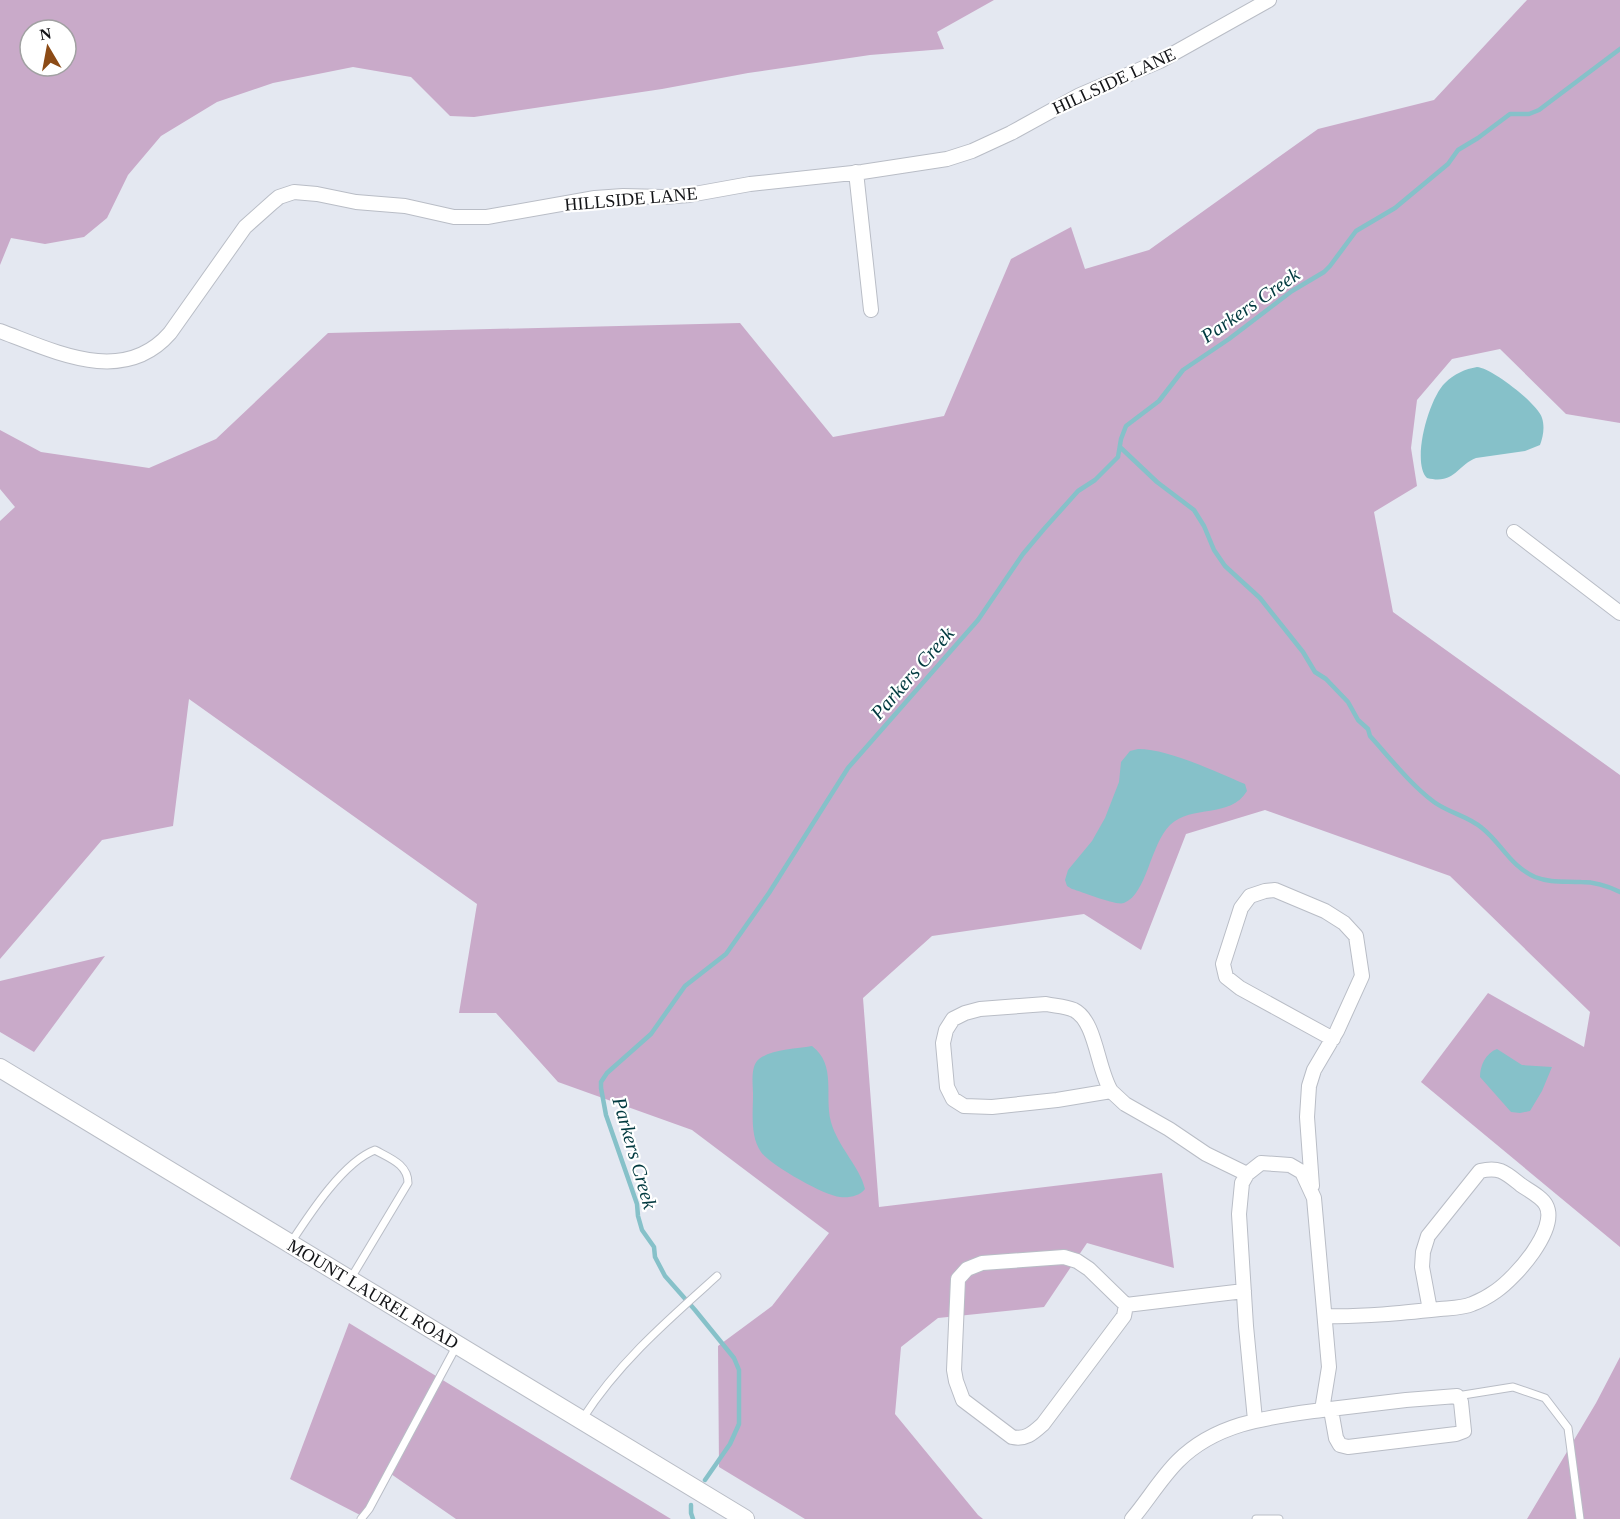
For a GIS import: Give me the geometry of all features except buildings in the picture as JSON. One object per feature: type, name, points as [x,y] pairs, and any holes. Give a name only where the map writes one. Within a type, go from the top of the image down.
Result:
[{"type":"main road","name":"MOUNT LAUREL ROAD","points":[[0,1068],[745,1519]]},
{"type":"street","name":"HILLSIDE LANE","points":[[0,330],[81,360],[115,361],[142,354],[155,347],[170,333],[245,227],[279,197],[294,192],[356,202],[405,206],[454,218],[479,218],[595,198],[689,195],[783,179],[856,172],[947,159],[1011,134],[1080,95],[1160,62],[1269,0]]},
{"type":"street","points":[[856,172],[871,310]]},
{"type":"street","points":[[1514,532],[1620,613]]},
{"type":"street","points":[[1132,1519],[1176,1462],[1194,1447],[1213,1434],[1255,1420],[1327,1410],[1406,1400],[1457,1396],[1461,1402],[1464,1431],[1456,1434],[1348,1447],[1340,1445],[1336,1438],[1327,1410],[1329,1367],[1306,1101],[1314,1070],[1333,1039],[1362,976],[1356,936],[1344,923],[1325,911],[1275,890],[1250,896],[1241,908],[1223,964],[1226,977],[1240,988],[1333,1039]]},
{"type":"street","points":[[1111,1091],[992,1107],[964,1106],[953,1099],[947,1087],[943,1043],[946,1030],[953,1019],[980,1009],[1046,1004],[1075,1011],[1085,1019],[1092,1033],[1104,1079],[1111,1091],[1132,1109],[1169,1129],[1206,1154],[1247,1174]]},
{"type":"street","points":[[1255,1420],[1239,1206],[1242,1183],[1247,1174],[1261,1163],[1290,1165],[1302,1172],[1312,1191]]},
{"type":"street","points":[[1325,1316],[1377,1316],[1430,1310],[1470,1305],[1497,1290],[1523,1265],[1547,1230],[1549,1216],[1546,1204],[1502,1170],[1480,1171],[1428,1236],[1423,1252],[1422,1267],[1430,1310]]},
{"type":"street","points":[[1064,1257],[1077,1261],[1089,1269],[1126,1305],[1124,1316],[1043,1424],[1030,1436],[1012,1437],[963,1400],[954,1370],[958,1279],[968,1269],[982,1263],[1064,1257]]},
{"type":"street","points":[[1126,1305],[1244,1291]]},
{"type":"lane","points":[[290,1244],[314,1208],[364,1154],[375,1150],[400,1165],[406,1170],[408,1183],[350,1280]]},
{"type":"lane","points":[[581,1420],[601,1390],[642,1345],[717,1275]]},
{"type":"lane","points":[[361,1519],[369,1509],[457,1345]]},
{"type":"lane","points":[[1457,1396],[1513,1387],[1545,1398],[1568,1428],[1580,1519]]},
{"type":"lane","points":[[1256,1519],[1279,1519]]},
{"type":"shaded area","points":[[0,0],[994,0],[937,32],[944,49],[870,55],[474,117],[450,116],[411,77],[353,67],[273,83],[217,102],[161,136],[128,175],[107,218],[84,237],[45,244],[11,238],[0,265]]},
{"type":"shaded area","points":[[1527,0],[1620,0],[1620,423],[1566,414],[1500,349],[1452,359],[1417,400],[1411,448],[1417,486],[1374,512],[1393,612],[1620,775],[1620,1247],[1421,1082],[1488,993],[1584,1047],[1590,1012],[1450,876],[1265,810],[1186,834],[1141,950],[1084,914],[932,936],[863,998],[879,1207],[1162,1173],[1174,1268],[1087,1243],[1044,1307],[938,1318],[901,1347],[895,1414],[983,1519],[805,1519],[719,1467],[718,1346],[772,1306],[829,1233],[692,1130],[558,1082],[496,1013],[459,1013],[477,904],[189,699],[173,826],[102,840],[0,959],[0,521],[15,507],[0,489],[0,430],[41,452],[149,468],[216,439],[328,333],[740,323],[833,437],[944,416],[1011,259],[1071,227],[1085,269],[1149,250],[1318,129],[1434,100]]},
{"type":"shaded area","points":[[105,956],[34,1052],[0,1032],[0,981]]},
{"type":"shaded area","points":[[349,1323],[671,1519],[456,1519],[391,1474],[360,1515],[290,1479]]},
{"type":"shaded area","points":[[1620,1357],[1620,1519],[1527,1519],[1596,1403]]},
{"type":"water","points":[[1477,367],[1503,380],[1524,396],[1539,412],[1543,425],[1540,445],[1525,451],[1476,458],[1444,479],[1427,478],[1421,459],[1421,445],[1433,402],[1448,380],[1460,372]]},
{"type":"water","points":[[1138,749],[1164,753],[1192,762],[1245,784],[1247,791],[1240,800],[1231,805],[1189,815],[1170,825],[1163,834],[1143,880],[1132,898],[1124,903],[1107,901],[1072,889],[1067,886],[1065,880],[1068,870],[1092,841],[1105,818],[1119,782],[1121,762],[1130,751]]},
{"type":"water","points":[[812,1046],[825,1062],[829,1112],[834,1131],[859,1173],[865,1189],[854,1196],[833,1195],[798,1179],[766,1158],[755,1139],[753,1071],[756,1062],[771,1053]]},
{"type":"water","points":[[1497,1049],[1522,1065],[1552,1067],[1530,1111],[1511,1112],[1480,1077],[1484,1060]]},
{"type":"waterway","name":"Parkers Creek","points":[[705,1480],[730,1444],[739,1424],[739,1370],[734,1358],[665,1276],[655,1257],[654,1247],[642,1230],[637,1204],[606,1115],[601,1082],[607,1073],[651,1034],[685,986],[726,954],[769,893],[848,768],[978,620],[1023,554],[1044,529],[1078,491],[1095,480],[1118,457],[1126,426],[1159,401],[1183,370],[1229,339],[1292,291],[1324,272],[1356,231],[1395,208],[1448,164],[1458,150],[1510,114],[1529,114],[1539,110],[1620,49]]},
{"type":"waterway","points":[[1121,448],[1157,482],[1194,510],[1214,550],[1225,566],[1260,598],[1303,652],[1315,672],[1326,679],[1348,702],[1358,720],[1368,729],[1370,736],[1400,771],[1425,795],[1440,806],[1477,824],[1519,867],[1535,877],[1552,881],[1586,882],[1606,886],[1620,892]]},
{"type":"waterway","name":"Parkers Creek","points":[[691,1505],[693,1519]]}]
